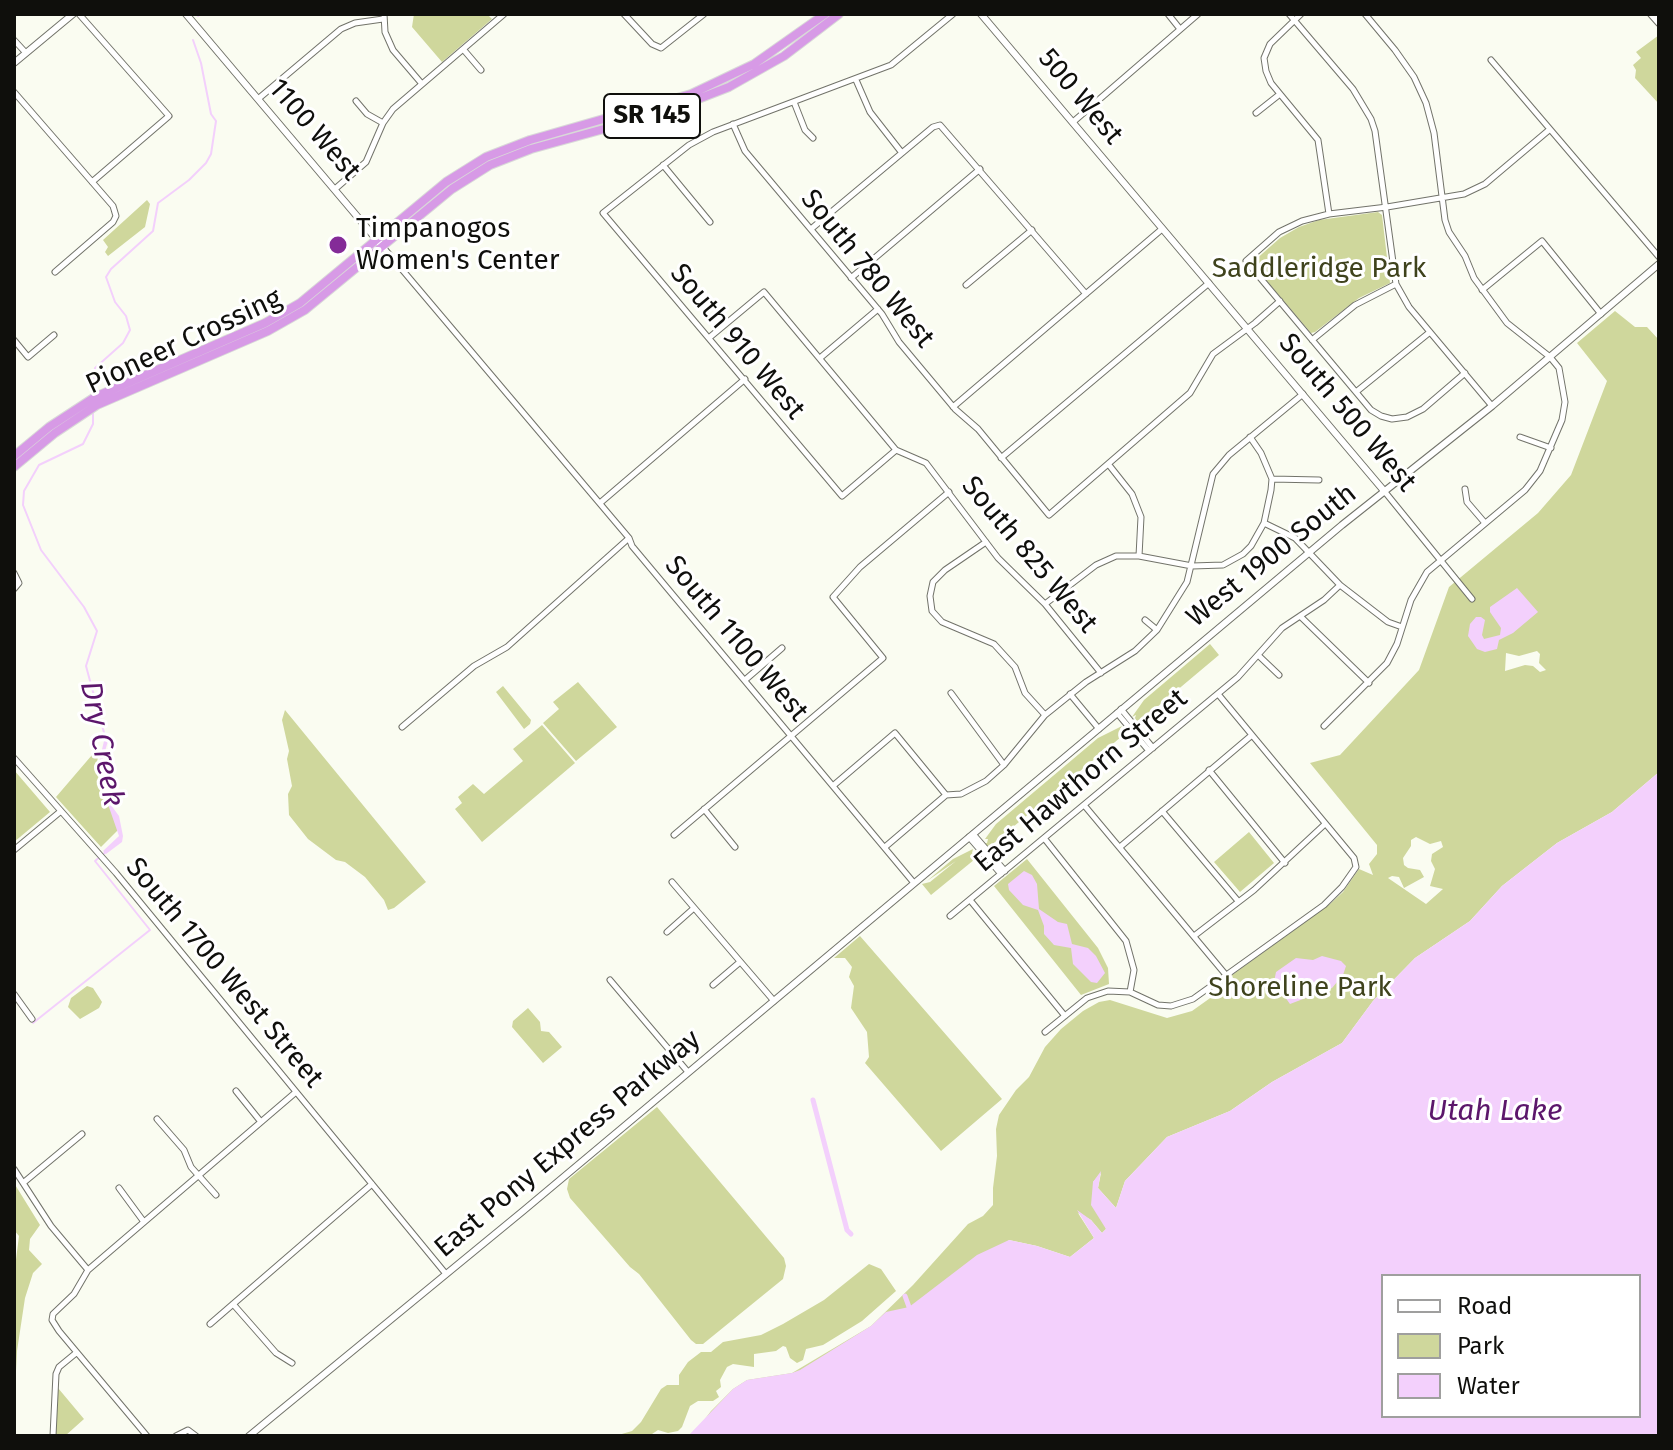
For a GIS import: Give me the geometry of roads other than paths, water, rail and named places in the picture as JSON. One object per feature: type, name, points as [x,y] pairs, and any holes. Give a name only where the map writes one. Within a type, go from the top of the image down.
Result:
[{"type":"highway","name":"SR 145","points":[[380,243],[446,182],[486,157],[530,140],[691,94],[754,64],[825,14]]},
{"type":"highway","name":"SR 145","points":[[380,243],[452,189],[490,165],[531,149],[684,106],[729,87],[784,56],[839,14]]},
{"type":"highway","name":"Pioneer Crossing","points":[[14,456],[49,427],[92,403],[282,314],[380,243]]},
{"type":"highway","name":"Pioneer Crossing","points":[[14,467],[92,403]]},
{"type":"street","points":[[14,63],[76,14],[169,116],[92,182]]},
{"type":"street","name":"1100 West","points":[[186,14],[433,306]]},
{"type":"street","points":[[335,189],[368,159],[383,123],[393,109],[504,14]]},
{"type":"street","points":[[624,14],[652,44],[661,48],[704,14]]},
{"type":"street","points":[[710,222],[663,165],[689,145],[733,124],[856,80],[899,60],[953,14]]},
{"type":"street","name":"500 West","points":[[981,14],[1162,229]]},
{"type":"street","points":[[1168,14],[1180,29]]},
{"type":"street","points":[[1073,122],[1198,14]]},
{"type":"street","points":[[1301,14],[1292,17],[1277,34],[1264,58],[1266,71],[1280,93],[1318,140],[1329,214]]},
{"type":"street","points":[[1324,726],[1369,683],[1393,654],[1411,600],[1427,572],[1525,490],[1540,471],[1551,448],[1565,402],[1559,368],[1550,357],[1512,328],[1481,290],[1465,256],[1449,232],[1434,133],[1426,103],[1414,77],[1365,14]]},
{"type":"street","points":[[1651,14],[1659,23]]},
{"type":"street","points":[[258,99],[341,29],[384,16],[385,32],[393,50],[422,84]]},
{"type":"street","points":[[1292,17],[1353,89],[1371,119],[1387,207],[1396,284],[1409,307],[1492,406]]},
{"type":"street","points":[[14,40],[26,53]]},
{"type":"street","points":[[463,49],[481,70]]},
{"type":"street","points":[[1491,60],[1659,257]]},
{"type":"street","points":[[856,80],[870,112],[902,153]]},
{"type":"street","points":[[14,92],[113,206],[116,216],[55,272]]},
{"type":"street","points":[[1256,113],[1280,93]]},
{"type":"street","points":[[356,101],[367,114],[383,123]]},
{"type":"street","points":[[794,102],[805,130],[813,138]]},
{"type":"street","name":"South 780 West","points":[[733,124],[745,151],[878,309],[899,342],[953,407],[981,432],[1049,515],[1109,465]]},
{"type":"street","points":[[811,229],[934,126],[940,125],[1086,294]]},
{"type":"street","points":[[1465,373],[1423,409],[1407,417],[1392,419],[1371,410],[1246,261],[1279,232],[1302,221],[1329,214],[1464,194],[1485,184],[1549,130]]},
{"type":"street","name":"South 910 West","points":[[663,165],[603,213],[842,496],[896,450]]},
{"type":"street","points":[[851,278],[980,169]]},
{"type":"street","points":[[953,407],[1162,229]]},
{"type":"street","name":"South 500 West","points":[[1162,229],[1472,599]]},
{"type":"street","points":[[966,285],[1032,230]]},
{"type":"street","points":[[1481,290],[1542,241],[1601,314]]},
{"type":"street","name":"West 1900 South","points":[[914,883],[1309,553],[1492,406],[1659,264]]},
{"type":"street","points":[[1001,458],[1209,283]]},
{"type":"street","points":[[1312,340],[1355,305],[1396,284]]},
{"type":"street","name":"South 825 West","points":[[710,337],[764,292],[896,450],[926,463],[998,558],[1045,604],[1101,673]]},
{"type":"street","points":[[1139,556],[1141,517],[1132,494],[1109,465],[1190,393],[1213,354],[1280,301]]},
{"type":"street","name":"South 1100 West","points":[[433,306],[914,883]]},
{"type":"street","points":[[820,358],[878,309]]},
{"type":"street","points":[[1356,392],[1430,332]]},
{"type":"street","points":[[14,340],[28,357],[54,335]]},
{"type":"street","points":[[600,503],[745,379]]},
{"type":"street","points":[[885,847],[946,795],[961,794],[976,788],[1004,765],[1045,715],[1070,694],[1135,651],[1157,630],[1180,598],[1192,566],[1213,474],[1250,437],[1303,394]]},
{"type":"street","points":[[1045,604],[1096,565],[1116,556],[1213,566],[1234,561],[1243,554],[1264,523],[1272,479],[1250,437]]},
{"type":"street","points":[[1520,437],[1551,448]]},
{"type":"street","points":[[1272,479],[1319,480]]},
{"type":"street","points":[[1465,489],[1467,502],[1485,523]]},
{"type":"street","points":[[674,835],[883,658],[833,597],[860,567],[949,492]]},
{"type":"street","points":[[1264,523],[1288,532],[1340,585],[1388,622],[1402,627]]},
{"type":"street","points":[[402,727],[474,666],[507,647],[629,538]]},
{"type":"street","points":[[986,542],[933,582],[930,596],[932,611],[942,622],[994,644],[1015,667],[1025,693],[1045,715]]},
{"type":"street","points":[[14,573],[19,581],[16,587]]},
{"type":"street","name":"East Hawthorn Street","points":[[950,916],[1238,677],[1282,628],[1333,594],[1340,585]]},
{"type":"street","points":[[1300,616],[1369,683]]},
{"type":"street","points":[[1145,620],[1157,630]]},
{"type":"street","points":[[745,680],[782,648]]},
{"type":"street","points":[[1258,655],[1279,675]]},
{"type":"street","points":[[951,693],[1004,765]]},
{"type":"street","points":[[1070,694],[1099,729]]},
{"type":"street","points":[[1045,1032],[1096,994],[1108,991],[1130,992],[1148,1002],[1171,1006],[1193,999],[1324,905],[1350,876],[1357,862],[1218,694]]},
{"type":"street","points":[[1119,711],[1151,749]]},
{"type":"street","points":[[834,785],[895,733],[946,795]]},
{"type":"street","points":[[1120,847],[1252,735]]},
{"type":"street","name":"South 1700 West Street","points":[[14,758],[101,856],[446,1274]]},
{"type":"street","points":[[1209,770],[1285,863]]},
{"type":"street","points":[[1084,805],[1226,975]]},
{"type":"street","points":[[704,809],[735,847]]},
{"type":"street","points":[[14,850],[61,811]]},
{"type":"street","points":[[1162,811],[1238,901]]},
{"type":"street","points":[[1194,936],[1285,863],[1325,824]]},
{"type":"street","points":[[971,835],[1003,872]]},
{"type":"street","points":[[1044,838],[1126,941],[1134,970],[1130,992]]},
{"type":"street","points":[[672,882],[774,1001]]},
{"type":"street","name":"East Pony Express Parkway","points":[[249,1436],[914,883]]},
{"type":"street","points":[[970,900],[1065,1016]]},
{"type":"street","points":[[667,932],[694,908]]},
{"type":"street","points":[[713,985],[740,962]]},
{"type":"street","points":[[610,980],[688,1072]]},
{"type":"street","points":[[14,994],[32,1019]]},
{"type":"street","points":[[236,1091],[261,1122]]},
{"type":"street","points":[[147,1436],[76,1353],[53,1324],[52,1317],[73,1295],[88,1270],[296,1092]]},
{"type":"street","points":[[157,1119],[184,1150],[191,1167],[216,1195]]},
{"type":"street","points":[[23,1183],[82,1134]]},
{"type":"street","points":[[14,1169],[51,1226],[88,1270]]},
{"type":"street","points":[[210,1324],[372,1184]]},
{"type":"street","points":[[119,1188],[144,1222]]},
{"type":"street","points":[[233,1304],[276,1353],[292,1363]]},
{"type":"street","points":[[53,1436],[56,1374],[59,1367],[76,1353]]},
{"type":"street","points":[[176,1436],[188,1430],[196,1436]]},
{"type":"water","points":[[1517,588],[1538,612],[1513,633],[1499,640],[1497,649],[1485,652],[1477,649],[1468,636],[1470,624],[1476,617],[1481,617],[1485,620],[1484,639],[1500,635],[1501,628],[1490,607]]},
{"type":"water","points":[[104,741],[108,741],[101,765],[108,801],[119,816],[123,836],[122,842],[106,854],[103,851],[119,836],[102,787],[99,762]]},
{"type":"water","name":"Utah Lake","points":[[1659,772],[1659,1436],[688,1436],[733,1389],[747,1380],[800,1370],[871,1326],[886,1312],[909,1307],[977,1255],[1009,1240],[1070,1257],[1094,1238],[1077,1210],[1102,1233],[1106,1229],[1091,1205],[1093,1182],[1101,1171],[1098,1188],[1116,1208],[1125,1181],[1167,1137],[1230,1111],[1272,1082],[1342,1043],[1373,1001],[1415,958],[1470,921],[1502,886],[1557,843],[1612,812]]},
{"type":"water","points":[[1024,871],[1032,875],[1037,884],[1039,909],[1058,922],[1067,924],[1072,944],[1088,948],[1096,956],[1105,973],[1097,983],[1091,982],[1073,964],[1071,948],[1054,945],[1044,934],[1038,910],[1023,905],[1009,890],[1008,884]]},
{"type":"water","points":[[1322,956],[1341,961],[1346,966],[1343,975],[1332,988],[1290,1004],[1274,982],[1276,972],[1296,958],[1313,960]]},
{"type":"waterway","name":"Dry Creek","points":[[92,397],[95,368],[123,343],[130,330],[106,277],[153,231],[158,203],[189,180],[211,154],[216,121],[211,114],[193,40]]},
{"type":"waterway","name":"Dry Creek","points":[[93,411],[93,424],[83,444],[39,465],[24,491],[23,505],[41,550],[84,607],[97,631],[86,666],[106,740]]},
{"type":"waterway","name":"Dry Creek","points":[[33,1023],[150,930],[95,861],[107,851]]},
{"type":"waterway","points":[[813,1100],[847,1230],[851,1234]]},
{"type":"waterway","points":[[905,1296],[909,1307]]},
{"type":"place","name":"Timpanogos Women's Center","points":[[338,245]]},
{"type":"park label","name":"Saddleridge Park","points":[[1319,269]]},
{"type":"park label","name":"Shoreline Park","points":[[1300,988]]}]
